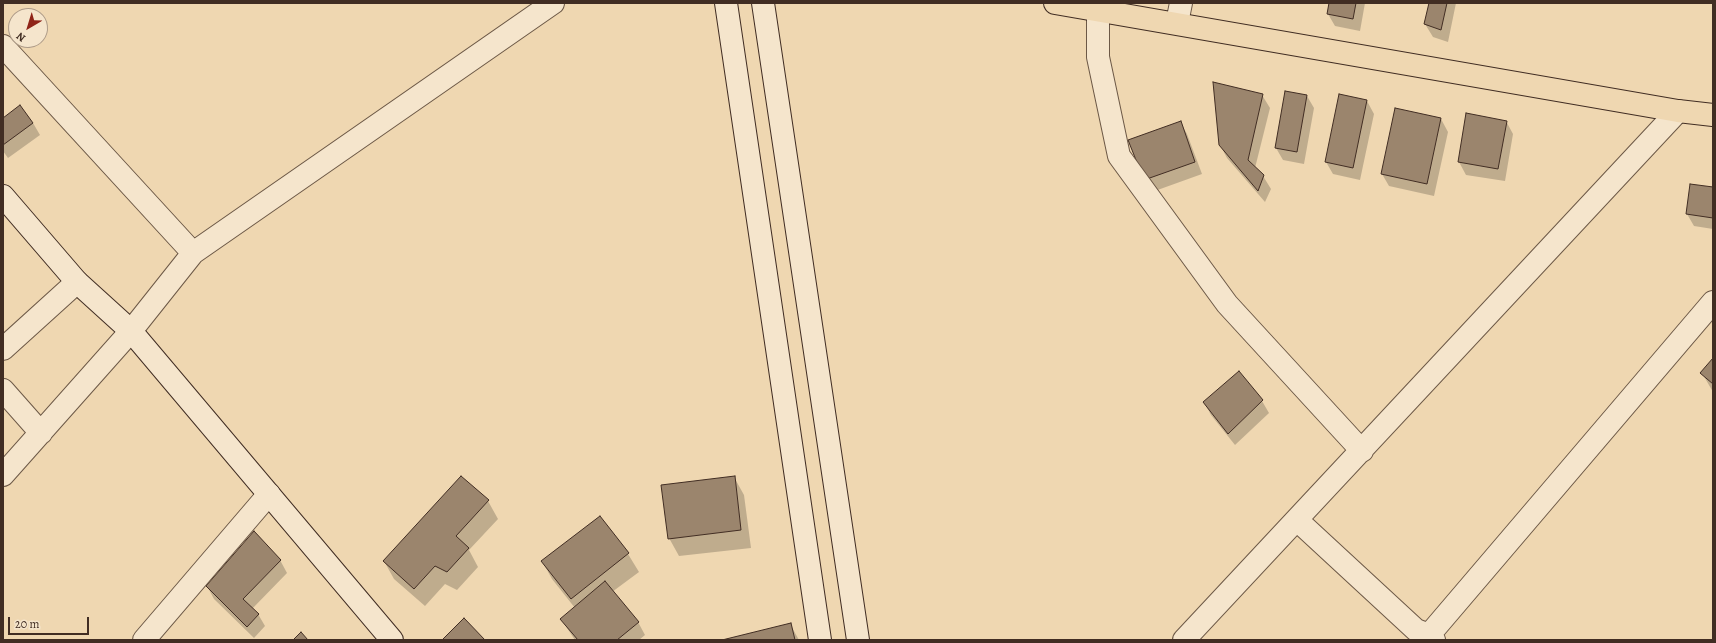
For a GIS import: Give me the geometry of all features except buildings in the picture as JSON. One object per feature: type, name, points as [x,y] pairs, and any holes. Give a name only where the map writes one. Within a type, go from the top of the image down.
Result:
[{"type":"main road","points":[[1055,3],[1098,10],[1179,13],[1678,111],[1713,115]]},
{"type":"street","points":[[3,475],[131,331],[193,253],[553,3]]},
{"type":"street","points":[[726,3],[820,640]]},
{"type":"street","points":[[763,3],[858,640]]},
{"type":"street","points":[[1098,10],[1098,57],[1118,156],[1227,304],[1362,452]]},
{"type":"street","points":[[3,46],[193,253]]},
{"type":"street","points":[[1184,640],[1362,452],[1678,111]]},
{"type":"street","points":[[3,196],[77,282],[131,331],[392,640]]},
{"type":"street","points":[[3,349],[77,282]]},
{"type":"street","points":[[1297,520],[1416,630],[1432,637],[1713,302]]},
{"type":"street","points":[[3,390],[41,433]]},
{"type":"street","points":[[144,640],[269,494]]}]
